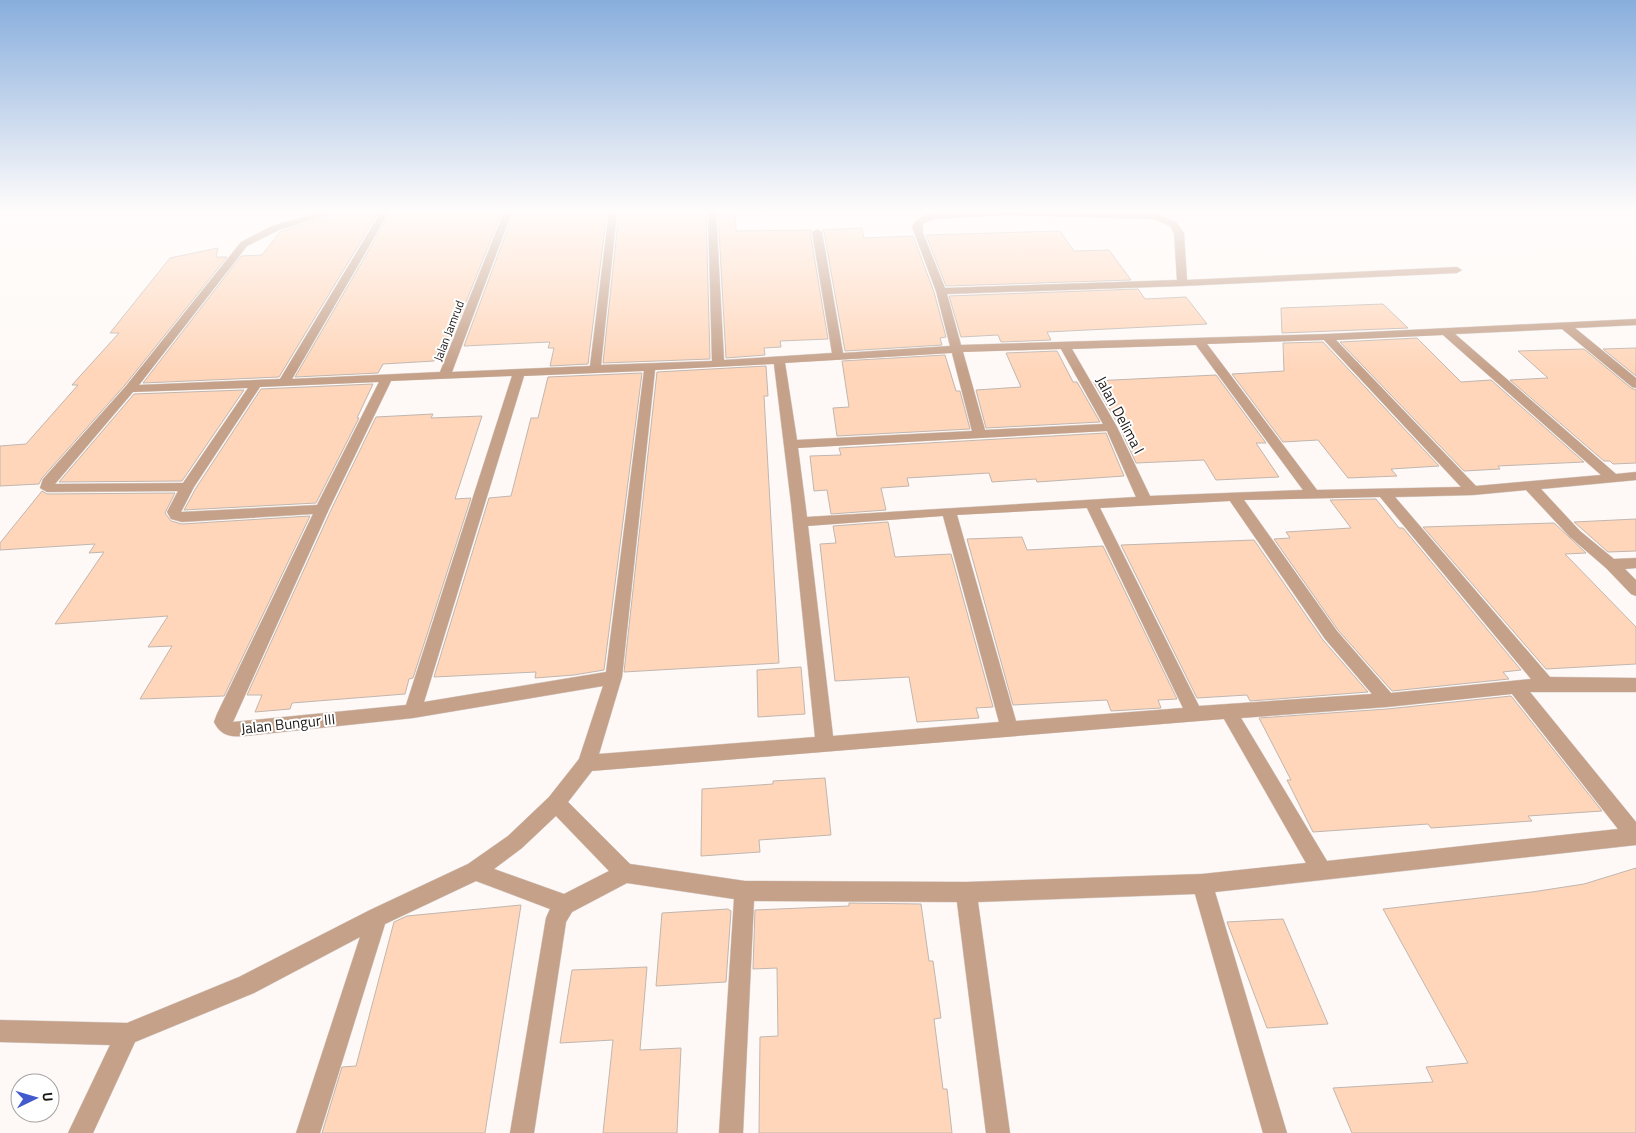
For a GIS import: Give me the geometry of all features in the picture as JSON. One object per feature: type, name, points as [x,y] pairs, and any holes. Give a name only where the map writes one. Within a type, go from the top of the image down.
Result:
[{"type":"street","points":[[187,487],[47,488],[48,482],[130,389],[228,265]]},
{"type":"street","points":[[284,382],[354,265]]},
{"type":"street","name":"Jalan Jamrud","points":[[445,376],[488,265]]},
{"type":"street","points":[[595,369],[607,265]]},
{"type":"street","points":[[714,265],[718,364]]},
{"type":"street","points":[[823,265],[838,355]]},
{"type":"street","points":[[930,265],[940,291],[979,434]]},
{"type":"street","points":[[1181,265],[1182,283]]},
{"type":"street","points":[[940,291],[1182,283],[1457,270]]},
{"type":"street","points":[[130,389],[718,364],[956,348],[1327,337],[1636,322]]},
{"type":"street","points":[[1564,325],[1636,384]]},
{"type":"street","points":[[1444,330],[1612,477]]},
{"type":"street","points":[[1327,337],[1474,491]]},
{"type":"street","points":[[1198,340],[1314,495]]},
{"type":"street","name":"Jalan Delima I","points":[[1064,344],[1111,427],[1145,501]]},
{"type":"street","points":[[779,359],[793,444],[799,522],[825,745]]},
{"type":"street","points":[[0,1031],[127,1034],[246,985],[377,917],[475,871],[515,842],[556,803],[587,763],[614,677],[650,366]]},
{"type":"street","points":[[413,711],[519,372]]},
{"type":"street","name":"Jalan Bungur III","points":[[387,378],[322,508],[223,722],[230,730],[413,711],[614,677]]},
{"type":"street","points":[[256,383],[187,487],[174,512],[176,516],[322,508]]},
{"type":"street","points":[[793,444],[1111,427]]},
{"type":"street","points":[[799,522],[949,511],[1092,505],[1234,496],[1474,491],[1636,476]]},
{"type":"street","points":[[1531,487],[1576,534],[1611,564],[1636,590]]},
{"type":"street","points":[[1384,493],[1545,684]]},
{"type":"street","points":[[1234,496],[1331,635],[1386,700]]},
{"type":"street","points":[[1092,505],[1195,715]]},
{"type":"street","points":[[949,511],[1010,730]]},
{"type":"street","points":[[1611,564],[1636,563]]},
{"type":"street","points":[[587,763],[1386,700],[1545,684],[1575,686],[1636,685]]},
{"type":"street","points":[[1516,687],[1635,836]]},
{"type":"street","points":[[1228,711],[1322,871]]},
{"type":"street","points":[[556,803],[624,873],[745,891],[966,892],[1202,884],[1635,836]]},
{"type":"street","points":[[475,871],[565,906]]},
{"type":"street","points":[[522,1133],[556,918],[565,906],[624,873]]},
{"type":"street","points":[[1202,884],[1275,1133]]},
{"type":"street","points":[[731,1133],[740,944],[745,891]]},
{"type":"street","points":[[966,892],[998,1133]]},
{"type":"street","points":[[308,1133],[377,917]]},
{"type":"street","points":[[80,1133],[127,1034]]},
{"type":"building","points":[[165,265],[221,265],[125,385],[42,478],[39,484],[0,486],[0,446],[26,444],[78,385],[72,385],[119,333],[110,333]]},
{"type":"building","points":[[234,265],[347,265],[279,377],[143,383]]},
{"type":"building","points":[[360,265],[481,265],[448,347],[439,347],[434,361],[383,364],[378,373],[295,377]]},
{"type":"building","points":[[494,265],[600,265],[588,364],[550,366],[554,348],[548,348],[550,342],[464,346]]},
{"type":"building","points":[[613,265],[707,265],[710,359],[603,363]]},
{"type":"building","points":[[721,265],[816,265],[828,339],[780,341],[781,347],[764,348],[765,355],[726,358]]},
{"type":"building","points":[[830,265],[924,265],[934,292],[946,337],[940,338],[942,345],[845,351]]},
{"type":"building","points":[[938,265],[1120,265],[1131,280],[946,286]]},
{"type":"building","points":[[1138,289],[1145,299],[1186,297],[1207,324],[1047,332],[1051,340],[1001,342],[998,335],[961,337],[949,296]]},
{"type":"building","points":[[1383,304],[1408,328],[1282,333],[1281,308]]},
{"type":"building","points":[[1417,338],[1461,382],[1491,380],[1584,462],[1498,466],[1500,469],[1464,471],[1340,342]]},
{"type":"building","points":[[1323,342],[1439,466],[1391,469],[1397,476],[1348,478],[1318,440],[1283,442],[1232,374],[1284,371],[1283,343]]},
{"type":"building","points":[[1636,348],[1636,376],[1603,349]]},
{"type":"building","points":[[1584,349],[1631,388],[1636,390],[1636,463],[1613,464],[1610,461],[1604,461],[1510,380],[1548,378],[1518,351]]},
{"type":"building","points":[[1057,351],[1073,382],[1077,382],[1100,422],[986,428],[976,390],[1021,387],[1006,353]]},
{"type":"building","points":[[945,355],[956,391],[960,391],[970,429],[837,436],[833,408],[849,407],[842,361]]},
{"type":"building","points":[[766,366],[768,396],[764,396],[779,663],[624,672],[657,372]]},
{"type":"building","points":[[642,373],[604,670],[574,675],[535,678],[536,672],[434,677],[489,498],[511,496],[531,418],[538,418],[548,377]]},
{"type":"building","points":[[1216,375],[1266,443],[1256,443],[1279,477],[1216,480],[1204,460],[1136,463],[1119,426],[1093,381]]},
{"type":"building","points":[[373,384],[357,418],[359,418],[316,503],[184,510],[196,488],[261,389]]},
{"type":"building","points":[[244,390],[182,481],[59,482],[134,394]]},
{"type":"building","points":[[433,414],[431,418],[482,416],[455,499],[471,498],[413,678],[409,679],[405,694],[292,703],[290,709],[255,712],[262,695],[247,695],[331,510],[376,417]]},
{"type":"building","points":[[1106,433],[1124,476],[1037,482],[1036,479],[992,482],[989,473],[907,478],[909,486],[881,488],[886,510],[831,514],[827,490],[814,491],[810,456],[841,455],[839,448]]},
{"type":"building","points":[[42,491],[47,494],[175,493],[165,513],[171,521],[182,524],[310,516],[224,696],[140,699],[172,646],[148,647],[168,616],[55,624],[104,552],[89,553],[95,544],[0,550],[0,543]]},
{"type":"building","points":[[1376,499],[1399,528],[1403,528],[1521,670],[1503,672],[1509,679],[1392,691],[1338,630],[1274,539],[1290,538],[1286,532],[1351,528],[1330,500]]},
{"type":"building","points":[[1636,519],[1636,551],[1608,552],[1574,522]]},
{"type":"building","points":[[888,522],[895,557],[951,554],[993,707],[976,708],[979,718],[917,722],[909,677],[835,681],[820,544],[836,543],[833,526]]},
{"type":"building","points":[[1554,523],[1586,553],[1565,554],[1636,627],[1636,664],[1546,669],[1423,527]]},
{"type":"building","points":[[1022,537],[1027,550],[1103,546],[1177,699],[1158,700],[1161,708],[1111,711],[1107,700],[1013,705],[967,539]]},
{"type":"building","points":[[1254,540],[1323,640],[1368,692],[1250,701],[1247,695],[1197,698],[1121,545]]},
{"type":"building","points":[[801,667],[805,714],[758,717],[757,670]]},
{"type":"building","points":[[1511,696],[1602,811],[1528,816],[1532,821],[1431,828],[1428,824],[1313,832],[1287,780],[1291,780],[1259,718],[1387,709]]},
{"type":"building","points":[[825,778],[831,835],[759,840],[760,852],[701,856],[702,789],[773,784],[773,781]]},
{"type":"building","points":[[1636,868],[1636,1133],[1352,1133],[1333,1088],[1433,1082],[1426,1067],[1468,1063],[1383,909],[1532,892],[1584,884]]},
{"type":"building","points":[[849,903],[921,904],[929,961],[933,961],[941,1018],[934,1019],[943,1089],[947,1089],[952,1133],[759,1133],[760,1037],[778,1036],[777,968],[753,969],[755,910],[849,906]]},
{"type":"building","points":[[521,905],[485,1133],[322,1133],[342,1067],[356,1066],[394,922],[407,916]]},
{"type":"building","points":[[728,909],[731,911],[726,982],[656,986],[662,913]]},
{"type":"building","points":[[1283,919],[1328,1024],[1267,1028],[1227,922]]},
{"type":"building","points":[[647,967],[640,1050],[681,1048],[677,1133],[603,1133],[613,1040],[560,1043],[572,970]]}]
